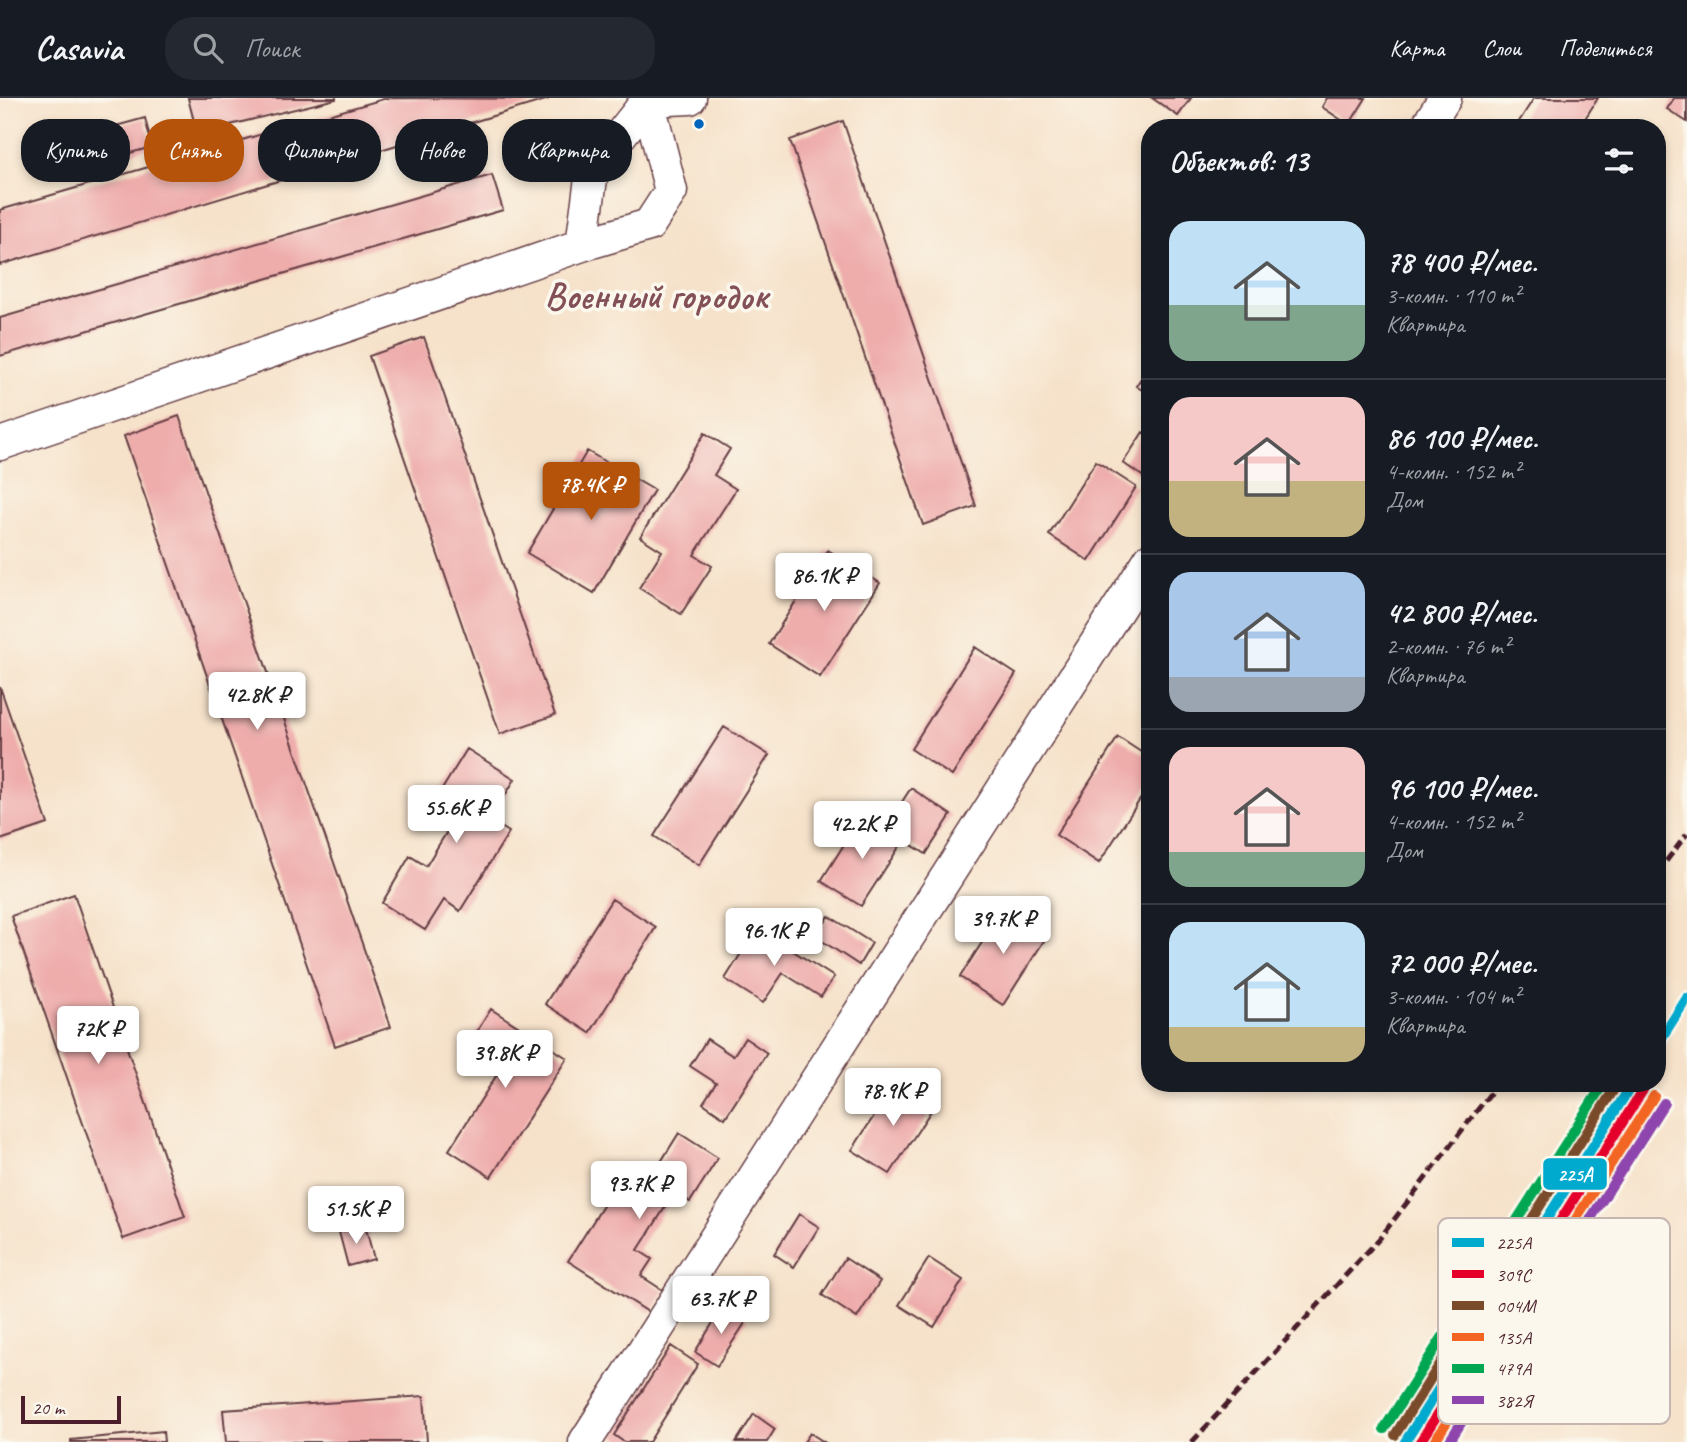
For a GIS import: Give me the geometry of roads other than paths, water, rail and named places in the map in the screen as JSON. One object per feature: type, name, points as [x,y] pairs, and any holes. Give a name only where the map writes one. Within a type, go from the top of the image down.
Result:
[{"type":"street","points":[[648,99],[690,98]]},
{"type":"street","points":[[1432,119],[1445,98]]},
{"type":"street","points":[[0,444],[582,244],[649,225],[671,191],[648,99]]},
{"type":"street","points":[[582,244],[593,170],[648,99]]},
{"type":"street","points":[[585,1442],[1141,573]]},
{"type":"railway","points":[[1666,861],[1687,834]]},
{"type":"railway","points":[[1192,1442],[1380,1238],[1491,1092]]},
{"type":"district","name":"Военный городок","points":[[656,295]]}]
